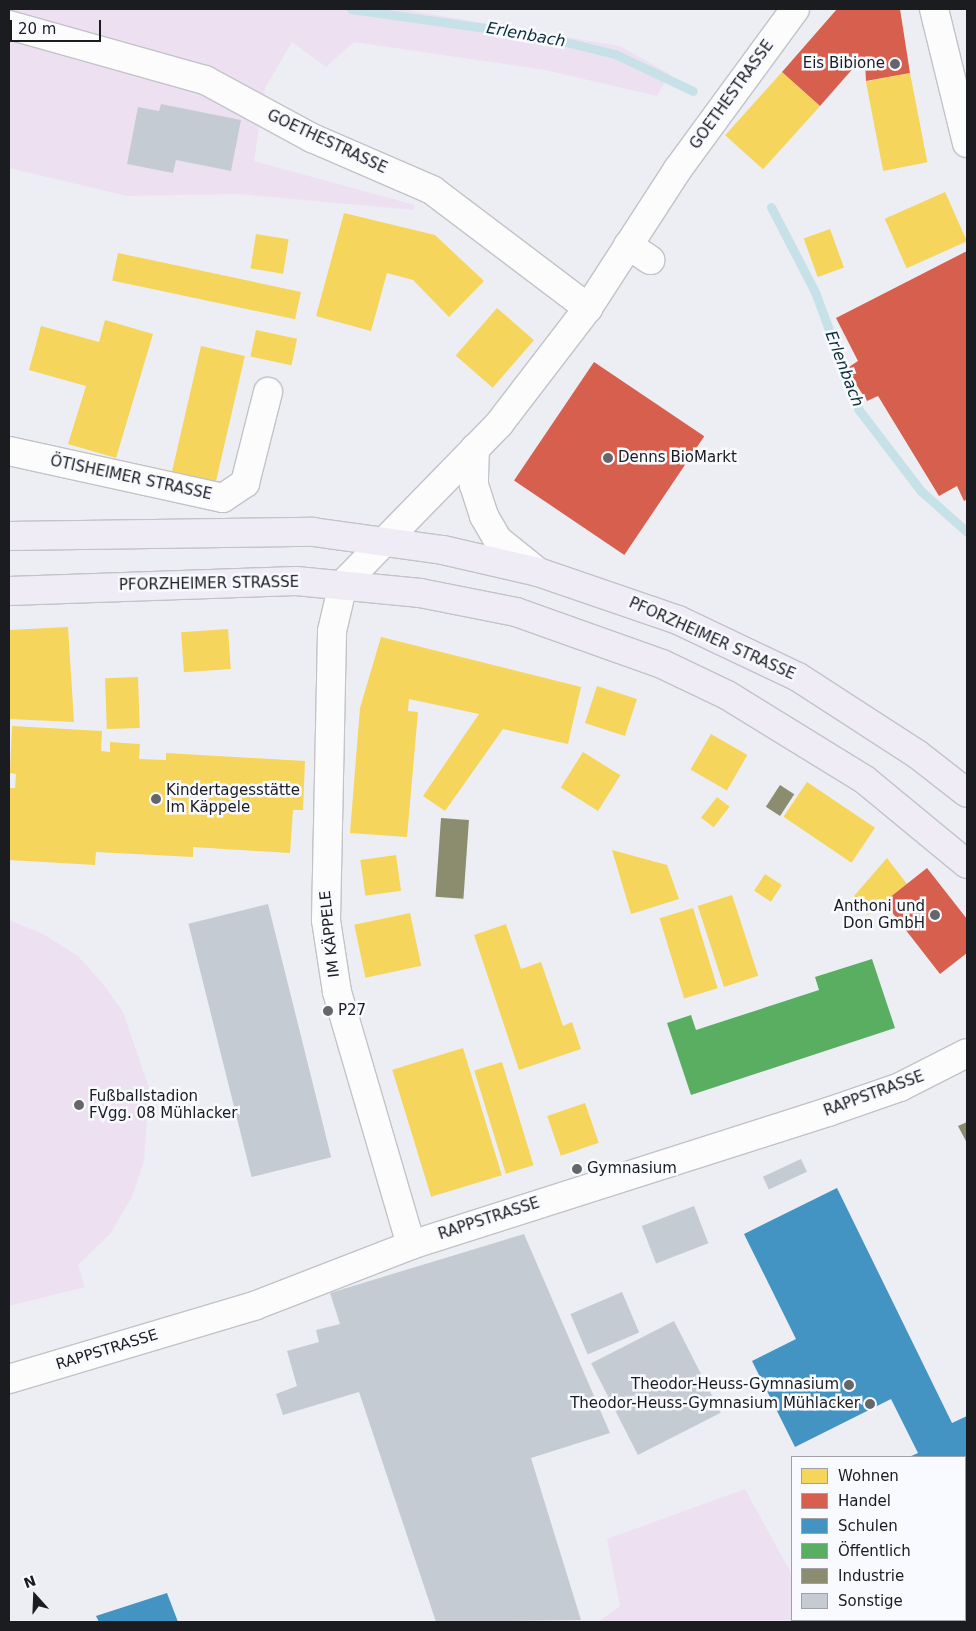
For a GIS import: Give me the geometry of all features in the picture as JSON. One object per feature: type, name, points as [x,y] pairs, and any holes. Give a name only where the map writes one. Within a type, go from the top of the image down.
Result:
[{"type":"main road","name":"PFORZHEIMER STRASSE","points":[[9,536],[248,530],[384,539],[538,572],[678,620],[798,677],[916,754],[967,794]]},
{"type":"main road","points":[[9,531],[37,534]]},
{"type":"main road","name":"PFORZHEIMER STRASSE","points":[[9,591],[238,580],[343,584],[420,593],[516,612],[662,664],[806,740],[865,780],[967,864]]},
{"type":"street","name":"GOETHESTRASSE","points":[[343,584],[384,539],[475,448],[588,308],[628,245],[795,9]]},
{"type":"street","points":[[934,9],[967,144]]},
{"type":"street","name":"GOETHESTRASSE","points":[[9,25],[205,80],[312,138],[432,190],[588,308]]},
{"type":"street","points":[[628,245],[650,260]]},
{"type":"street","name":"ÖTISHEIMER STRASSE","points":[[9,451],[223,498],[245,483],[268,392]]},
{"type":"street","points":[[475,448],[474,485],[484,516],[498,540],[538,572]]},
{"type":"street","name":"IM KÄPPELE","points":[[343,584],[332,631],[326,920],[339,999],[411,1245]]},
{"type":"street","name":"RAPPSTRASSE","points":[[9,1379],[254,1306],[411,1245],[900,1087],[967,1053]]},
{"type":"shaded area","points":[[9,9],[401,9],[620,46],[670,74],[657,96],[545,70],[354,42],[326,67],[292,42],[265,88],[254,161],[415,205],[413,210],[239,194],[127,196],[9,168]]},
{"type":"shaded area","name":"Fußballstadion FVgg. 08 Mühlacker","points":[[9,920],[45,935],[78,956],[104,985],[123,1012],[149,1088],[144,1161],[132,1197],[110,1234],[78,1265],[85,1287],[9,1306]]},
{"type":"shaded area","points":[[745,1489],[791,1573],[791,1621],[818,1622],[598,1622],[620,1606],[607,1539]]},
{"type":"building: Wohnen","points":[[782,72],[820,106],[763,169],[725,135]]},
{"type":"building: Wohnen","points":[[910,73],[927,162],[883,171],[866,82]]},
{"type":"building: Wohnen","points":[[945,192],[967,241],[907,268],[885,219]]},
{"type":"building: Wohnen","points":[[344,213],[435,235],[484,281],[449,317],[413,280],[387,273],[371,331],[316,316]]},
{"type":"building: Wohnen","points":[[830,229],[844,268],[818,277],[804,239]]},
{"type":"building: Wohnen","points":[[256,234],[289,239],[283,274],[251,269]]},
{"type":"building: Wohnen","points":[[118,253],[301,292],[295,319],[112,280]]},
{"type":"building: Wohnen","points":[[497,308],[534,340],[493,388],[456,356]]},
{"type":"building: Wohnen","points":[[105,320],[153,334],[116,458],[68,444],[86,386],[29,370],[41,326],[99,342]]},
{"type":"building: Wohnen","points":[[256,330],[297,339],[291,365],[250,356]]},
{"type":"building: Wohnen","points":[[201,346],[245,356],[215,487],[171,477]]},
{"type":"building: Wohnen","points":[[68,627],[74,722],[9,719],[9,630]]},
{"type":"building: Wohnen","points":[[228,629],[231,669],[184,672],[181,632]]},
{"type":"building: Wohnen","points":[[381,637],[581,687],[568,744],[503,729],[445,811],[423,796],[479,714],[409,699],[408,711],[418,712],[407,837],[350,833],[360,708]]},
{"type":"building: Wohnen","points":[[138,677],[140,728],[107,729],[105,678]]},
{"type":"building: Wohnen","points":[[597,686],[637,699],[625,736],[585,723]]},
{"type":"building: Wohnen","name":"Kindertagesstätte Im Käppele","points":[[12,726],[102,731],[101,751],[110,752],[110,742],[140,744],[139,759],[166,760],[166,753],[305,761],[303,810],[293,810],[290,853],[193,847],[193,857],[96,852],[95,865],[9,860],[9,788],[15,788],[16,774],[10,773]]},
{"type":"building: Wohnen","points":[[711,734],[747,755],[727,791],[690,770]]},
{"type":"building: Wohnen","points":[[583,752],[620,775],[598,811],[561,788]]},
{"type":"building: Wohnen","points":[[807,782],[875,828],[851,863],[784,817]]},
{"type":"building: Wohnen","points":[[717,797],[730,807],[714,827],[701,817]]},
{"type":"building: Wohnen","points":[[612,850],[667,865],[679,899],[631,914]]},
{"type":"building: Wohnen","points":[[396,855],[401,891],[365,896],[360,860]]},
{"type":"building: Wohnen","points":[[887,858],[907,884],[868,915],[854,896]]},
{"type":"building: Wohnen","points":[[765,874],[782,885],[771,902],[754,891]]},
{"type":"building: Wohnen","points":[[732,895],[758,976],[724,987],[698,906]]},
{"type":"building: Wohnen","points":[[693,908],[718,988],[684,999],[660,918]]},
{"type":"building: Wohnen","points":[[410,913],[421,966],[365,978],[354,925]]},
{"type":"building: Wohnen","points":[[506,924],[521,969],[541,962],[563,1026],[572,1022],[581,1049],[519,1070],[474,935]]},
{"type":"building: Wohnen","points":[[463,1048],[502,1175],[431,1197],[392,1070]]},
{"type":"building: Wohnen","points":[[502,1062],[534,1165],[506,1174],[474,1070]]},
{"type":"building: Wohnen","points":[[585,1103],[599,1143],[561,1156],[547,1116]]},
{"type":"building: Handel","points":[[837,9],[900,9],[910,73],[866,81],[865,62],[856,65],[820,106],[782,72]]},
{"type":"building: Handel","points":[[967,251],[967,499],[964,501],[957,486],[939,496],[878,396],[867,401],[846,369],[858,361],[836,318]]},
{"type":"building: Handel","name":"Denns BioMarkt","points":[[594,362],[704,436],[624,555],[514,481]]},
{"type":"building: Handel","points":[[927,868],[967,919],[967,953],[940,974],[884,902]]},
{"type":"building: Schulen","name":"Theodor-Heuss-Gymnasium","points":[[837,1188],[952,1423],[967,1416],[966,1500],[966,1456],[911,1456],[918,1453],[891,1399],[795,1447],[752,1361],[796,1339],[744,1234]]},
{"type":"building: Schulen","points":[[167,1593],[178,1622],[99,1622],[96,1616]]},
{"type":"building: Schulen","points":[[876,1621],[926,1621],[923,1622]]},
{"type":"building: Öffentlich","points":[[872,959],[895,1028],[691,1095],[667,1023],[691,1015],[696,1030],[819,990],[815,977]]},
{"type":"building: Industrie","points":[[780,785],[794,794],[780,816],[766,807]]},
{"type":"building: Industrie","points":[[441,818],[469,820],[463,899],[435,897]]},
{"type":"building: Industrie","points":[[967,1122],[967,1143],[958,1126]]},
{"type":"building: Sonstige","points":[[161,104],[241,120],[231,171],[176,160],[173,173],[127,164],[138,107],[159,111]]},
{"type":"building: Sonstige","points":[[268,904],[331,1157],[252,1177],[188,924]]},
{"type":"building: Sonstige","points":[[801,1159],[807,1172],[769,1189],[763,1177]]},
{"type":"building: Sonstige","points":[[694,1206],[708,1243],[656,1263],[642,1226]]},
{"type":"building: Sonstige","points":[[524,1234],[610,1433],[531,1458],[581,1620],[436,1622],[359,1392],[283,1415],[276,1394],[297,1386],[287,1351],[319,1342],[316,1330],[340,1324],[330,1293]]},
{"type":"building: Sonstige","points":[[622,1292],[639,1333],[588,1354],[570,1314]]},
{"type":"building: Sonstige","points":[[674,1321],[721,1413],[638,1455],[591,1363]]},
{"type":"waterway","name":"Erlenbach","points":[[351,9],[541,36],[615,54],[693,91]]},
{"type":"waterway","name":"Erlenbach","points":[[771,207],[815,292],[859,410],[921,491],[967,532]]},
{"type":"place","name":"Eis Bibione","points":[[895,64]]},
{"type":"place","name":"Denns BioMarkt","points":[[608,458]]},
{"type":"place","name":"Kindertagesstätte Im Käppele","points":[[156,799]]},
{"type":"place","name":"Anthoni und Don GmbH","points":[[935,915]]},
{"type":"place","name":"P27","points":[[328,1011]]},
{"type":"place","name":"Fußballstadion FVgg. 08 Mühlacker","points":[[79,1105]]},
{"type":"place","name":"Gymnasium","points":[[577,1169]]},
{"type":"place","name":"Theodor-Heuss-Gymnasium","points":[[849,1385]]},
{"type":"place","name":"Theodor-Heuss-Gymnasium Mühlacker","points":[[870,1404]]}]
